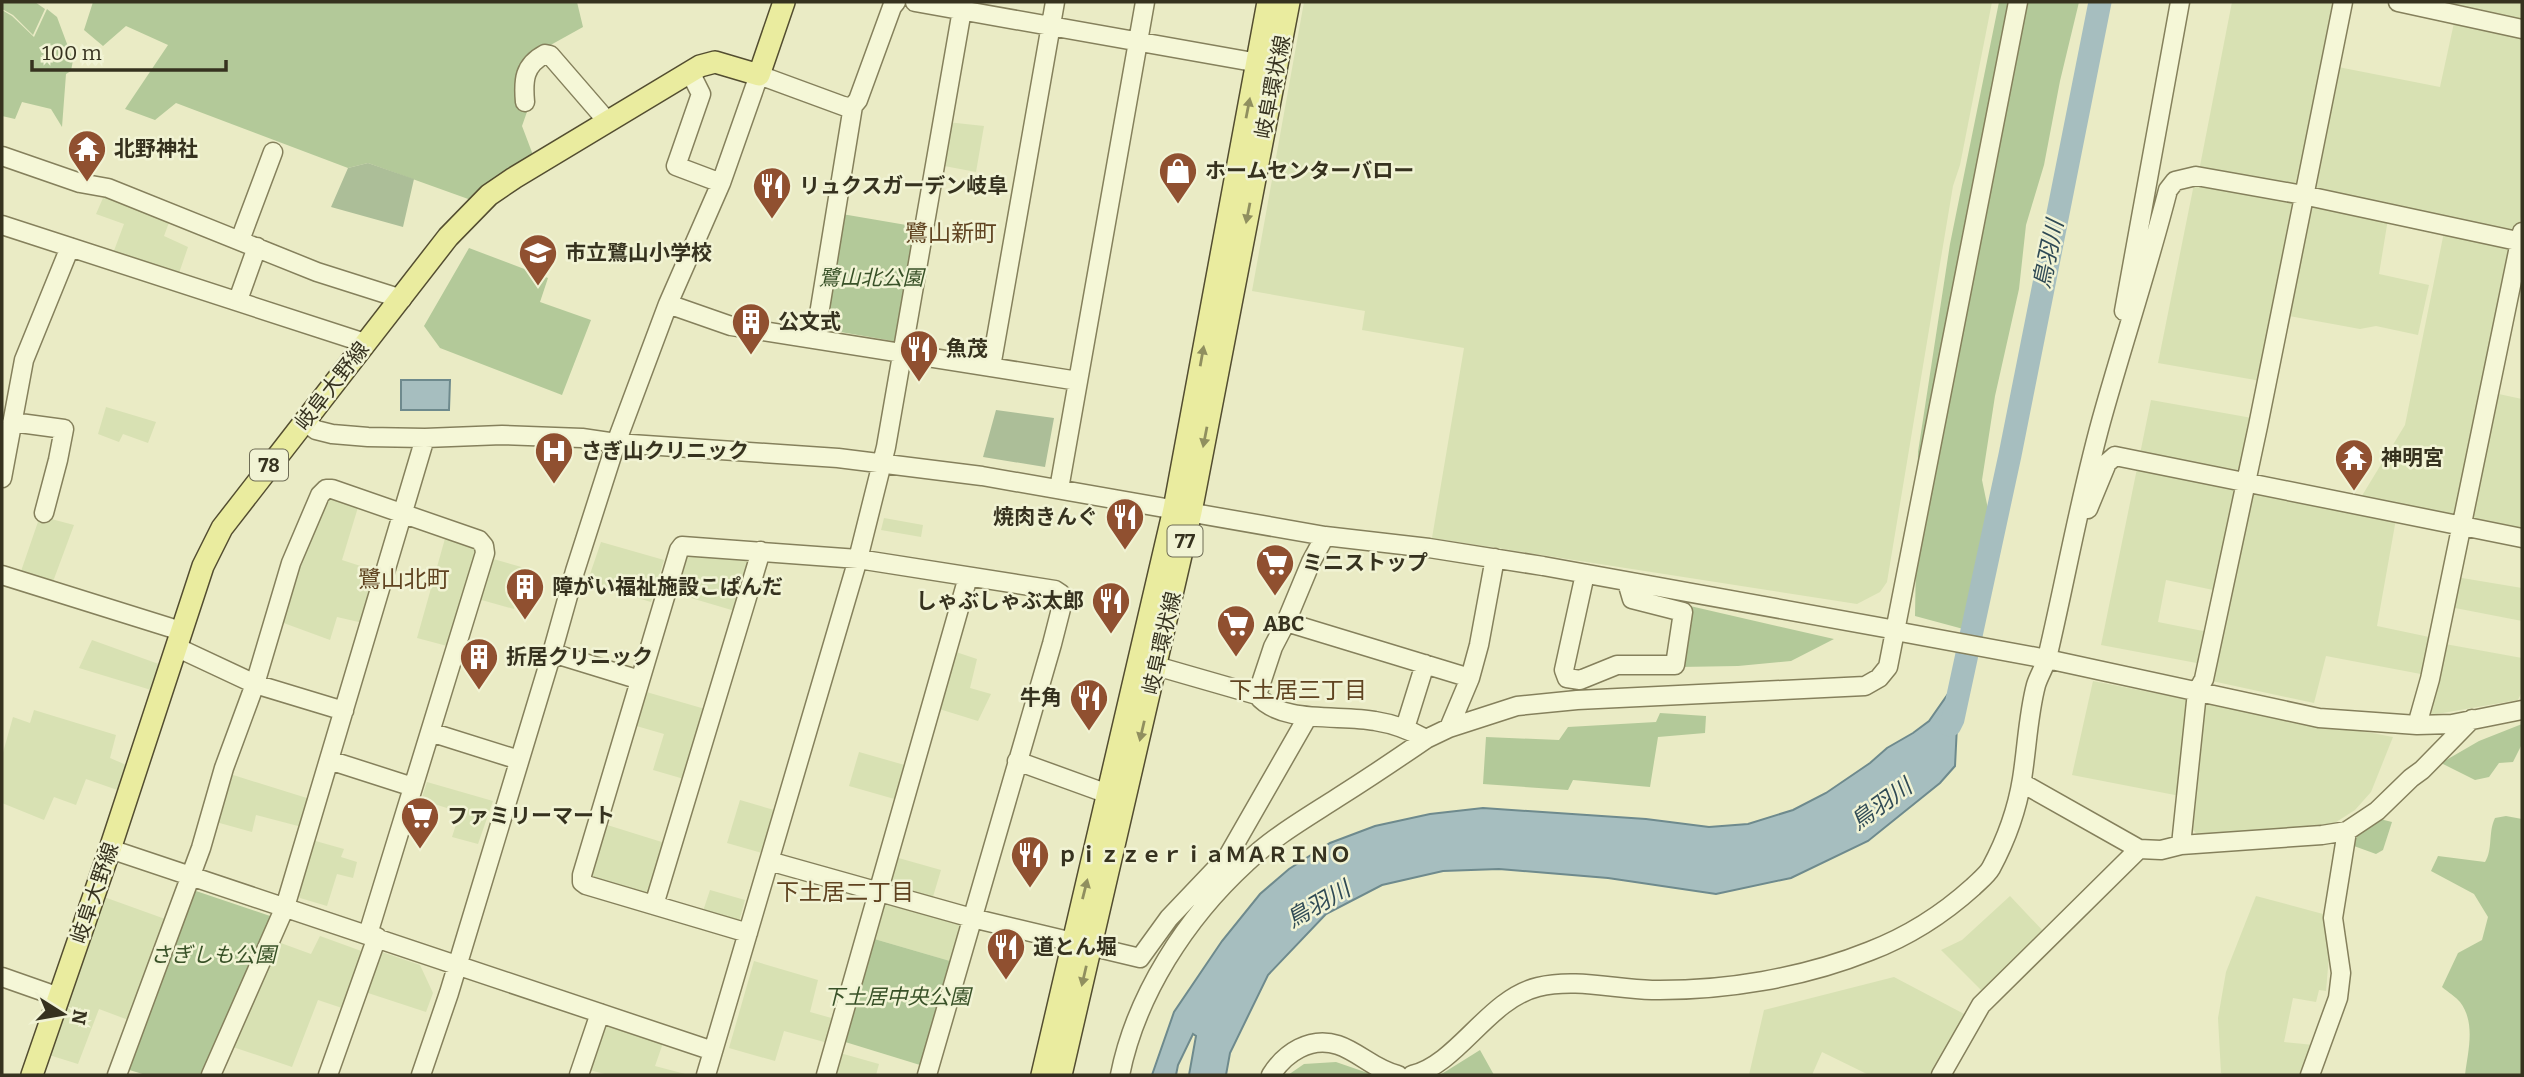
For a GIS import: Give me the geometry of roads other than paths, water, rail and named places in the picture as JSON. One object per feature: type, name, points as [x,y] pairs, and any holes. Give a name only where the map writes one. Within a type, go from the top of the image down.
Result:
[{"type":"main road","name":"岐阜環状線","points":[[1267,64],[1268,2]]},
{"type":"main road","name":"岐阜環状線","points":[[1042,1075],[1081,946],[1156,666],[1182,510],[1267,64],[1289,2]]},
{"type":"main road","points":[[759,75],[782,3]]},
{"type":"main road","name":"岐阜大野線","points":[[32,1075],[211,547],[249,491],[448,237],[489,195],[700,66],[715,62],[759,75]]},
{"type":"main road","name":"岐阜環状線","points":[[1062,1075],[1108,794],[1182,510]]},
{"type":"street","points":[[815,339],[853,106],[858,100],[892,7],[897,2]]},
{"type":"street","points":[[915,2],[1267,64]]},
{"type":"street","points":[[990,367],[1055,2]]},
{"type":"street","points":[[1059,489],[1145,2]]},
{"type":"street","points":[[1120,1075],[1123,1059],[1145,999],[1178,942],[1213,895],[1247,861],[1285,832],[1426,739],[1449,728],[1517,706],[1577,700],[1865,686],[1879,678],[1888,667],[1901,632],[2018,2]]},
{"type":"street","points":[[2110,390],[2180,2]]},
{"type":"street","points":[[2181,845],[2197,692],[2204,679],[2246,483],[2343,2]]},
{"type":"street","points":[[2398,2],[2522,29]]},
{"type":"street","points":[[706,1075],[858,559],[882,463],[904,353],[962,10]]},
{"type":"street","points":[[525,102],[523,82],[533,60],[545,54],[550,55],[608,122]]},
{"type":"street","points":[[690,72],[701,94],[676,166],[722,183]]},
{"type":"street","points":[[421,1075],[616,443],[668,304],[722,183],[759,75],[846,107],[853,106]]},
{"type":"street","points":[[240,240],[273,152]]},
{"type":"street","points":[[2,156],[80,183],[108,188],[317,272],[402,299]]},
{"type":"street","points":[[1412,1075],[1437,1063],[1515,997],[1536,987],[1568,983],[1652,990],[1727,986],[1807,971],[1870,952],[1917,930],[1955,903],[1989,872],[2008,833],[2022,783],[2036,684],[2070,546],[2110,390],[2168,190],[2175,181],[2196,176],[2522,238],[2430,679],[2417,725]]},
{"type":"street","points":[[2,225],[365,343]]},
{"type":"street","points":[[2,478],[24,360],[70,247]]},
{"type":"street","points":[[238,300],[257,247]]},
{"type":"street","points":[[668,304],[731,326],[1078,381]]},
{"type":"street","points":[[304,421],[316,430],[332,434],[425,438],[502,435],[582,439],[838,458],[982,476],[1325,536],[1429,548],[1585,574],[2042,658],[2319,718],[2417,725],[2452,724],[2522,710]]},
{"type":"street","points":[[12,422],[64,429],[44,513]]},
{"type":"street","points":[[211,1075],[285,907],[425,438]]},
{"type":"street","points":[[2070,546],[2083,523],[2107,463],[2115,456],[2522,538]]},
{"type":"street","points":[[117,1075],[191,876],[224,768],[255,684],[291,563],[320,495],[326,489],[332,488],[479,540],[485,553],[413,787],[373,936],[328,1075]]},
{"type":"street","points":[[1257,695],[1273,647],[1325,536]]},
{"type":"street","points":[[748,933],[582,882],[682,546],[858,559],[1055,590],[1061,594],[1063,601],[1052,644],[927,1075]]},
{"type":"street","points":[[654,905],[761,551]]},
{"type":"street","points":[[1449,728],[1470,678],[1479,645],[1494,558]]},
{"type":"street","points":[[1585,574],[1564,670],[1567,678],[1580,680],[1617,665],[1675,665],[1683,612],[1632,599],[1627,582]]},
{"type":"street","points":[[2,575],[179,639],[255,684],[344,711]]},
{"type":"street","points":[[826,1075],[968,577]]},
{"type":"street","points":[[1286,622],[1470,678]]},
{"type":"street","points":[[552,653],[640,680]]},
{"type":"street","points":[[1405,728],[1425,664]]},
{"type":"street","points":[[1156,666],[1257,695],[1263,703],[1307,718],[1344,717],[1374,720],[1405,728],[1426,739]]},
{"type":"street","points":[[769,861],[972,918],[1140,958],[1168,918],[1228,856],[1307,718]]},
{"type":"street","points":[[2022,783],[2140,849],[2161,850],[2181,845],[2322,835],[2347,831],[2377,811],[2422,771],[2472,719]]},
{"type":"street","points":[[430,732],[519,760]]},
{"type":"street","points":[[329,761],[413,787]]},
{"type":"street","points":[[1017,761],[1108,794]]},
{"type":"street","points":[[2310,1075],[2338,998],[2341,973],[2333,918],[2347,831]]},
{"type":"street","points":[[110,849],[713,1051]]},
{"type":"street","points":[[1941,1075],[1981,1005],[2140,849]]},
{"type":"street","points":[[2,977],[59,997]]},
{"type":"street","points":[[579,1075],[600,1013]]},
{"type":"street","points":[[1271,1075],[1287,1055],[1304,1045],[1319,1043],[1338,1045],[1386,1072],[1398,1075]]},
{"type":"water","points":[[401,380],[450,380],[449,410],[401,410]]},
{"type":"water","points":[[1960,666],[1955,766],[1940,783],[1868,841],[1791,878],[1716,894],[1608,878],[1499,869],[1443,871],[1382,885],[1326,914],[1268,975],[1230,1053],[1226,1075],[1189,1075],[1196,1036],[1193,1034],[1176,1075],[1152,1075],[1174,1012],[1222,941],[1260,894],[1289,869],[1330,843],[1375,826],[1430,814],[1483,808],[1646,819],[1709,827],[1748,824],[1793,810],[1826,793],[1887,748],[1913,733],[1929,721],[1950,691]]},
{"type":"waterway","name":"鳥羽川","points":[[1950,725],[2010,455],[2100,2]]},
{"type":"place","name":"北野神社","points":[[87,183]]},
{"type":"place","name":"ホームセンターバロー","points":[[1178,205]]},
{"type":"place","name":"リュクスガーデン岐阜","points":[[772,220]]},
{"type":"place","name":"市立鷺山小学校","points":[[538,287]]},
{"type":"place","name":"公文式","points":[[751,356]]},
{"type":"place","name":"魚茂","points":[[919,383]]},
{"type":"place","name":"さぎ山クリニック","points":[[554,485]]},
{"type":"place","name":"神明宮","points":[[2354,492]]},
{"type":"place","name":"焼肉きんぐ","points":[[1125,551]]},
{"type":"place","name":"ミニストップ","points":[[1275,597]]},
{"type":"place","name":"障がい福祉施設こぱんだ","points":[[525,621]]},
{"type":"place","name":"しゃぶしゃぶ太郎","points":[[1111,635]]},
{"type":"place","name":"ABC","points":[[1236,658]]},
{"type":"place","name":"折居クリニック","points":[[479,691]]},
{"type":"place","name":"牛角","points":[[1089,732]]},
{"type":"place","name":"ファミリーマート","points":[[420,850]]},
{"type":"place","name":"ｐｉｚｚｅｒｉａＭＡＲＩＮＯ","points":[[1030,889]]},
{"type":"place","name":"道とん堀","points":[[1006,981]]},
{"type":"district","name":"鷺山新町","points":[[951,233]]},
{"type":"district","name":"鷺山北町","points":[[404,579]]},
{"type":"district","name":"下土居三丁目","points":[[1298,690]]},
{"type":"district","name":"下土居二丁目","points":[[845,892]]},
{"type":"park label","name":"鷺山北公園","points":[[871,278]]},
{"type":"park label","name":"さぎしも公園","points":[[213,955]]},
{"type":"park label","name":"下土居中央公園","points":[[897,997]]}]
